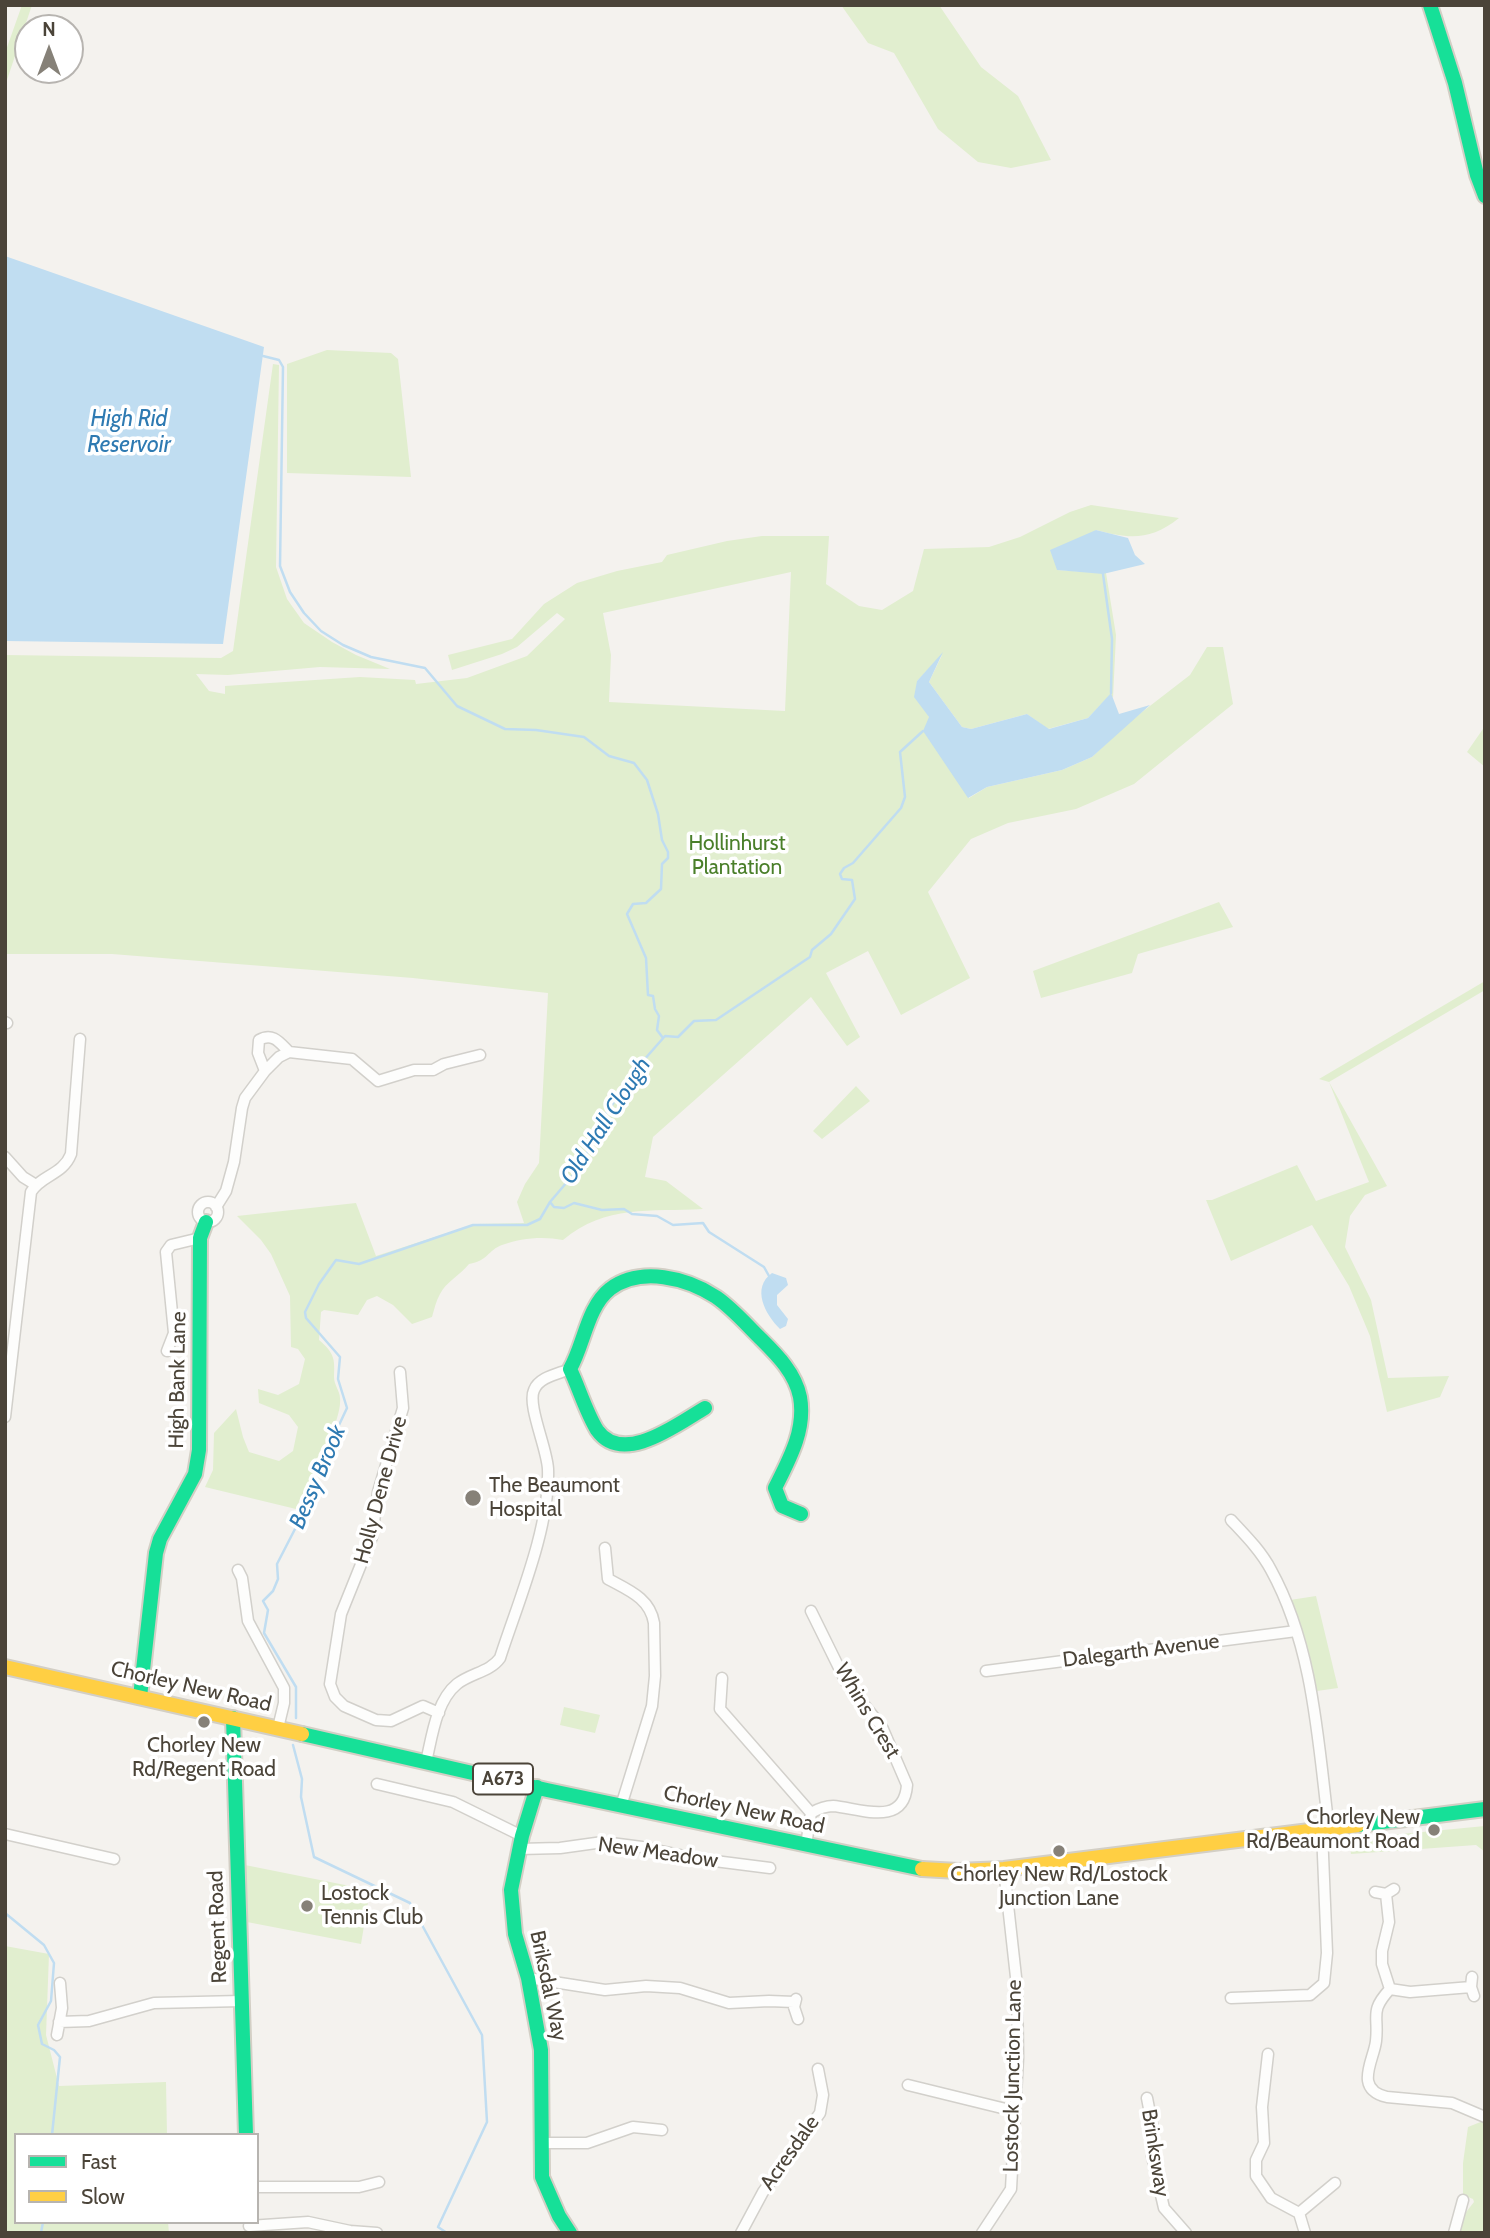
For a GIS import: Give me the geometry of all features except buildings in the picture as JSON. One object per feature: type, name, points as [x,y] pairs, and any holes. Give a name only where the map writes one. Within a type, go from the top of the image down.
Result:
[{"type":"main road","points":[[1430,5],[1455,83],[1485,196]]},
{"type":"main road","name":"High Bank Lane","points":[[140,1697],[156,1553],[160,1539],[195,1474],[200,1450],[200,1238],[206,1222]]},
{"type":"main road","points":[[705,1408],[645,1443],[620,1444],[598,1432],[570,1369],[581,1350],[600,1301],[608,1290],[642,1277],[671,1278],[699,1287],[716,1297],[783,1360],[795,1381],[801,1404],[799,1438],[775,1488],[782,1506],[801,1514]]},
{"type":"main road","name":"Chorley New Road","points":[[5,1667],[621,1806],[924,1869],[1004,1870],[1485,1809]]},
{"type":"main road","name":"Regent Road","points":[[233,1718],[246,2133]]},
{"type":"main road","name":"Briksdal Way","points":[[537,1787],[520,1842],[511,1890],[515,1934],[528,1978],[541,2050],[542,2177],[559,2216],[570,2233]]},
{"type":"street","points":[[265,1071],[258,1053],[259,1040],[265,1037],[276,1039],[289,1052],[352,1059],[377,1082],[414,1070],[433,1070],[444,1064],[480,1055]]},
{"type":"street","points":[[5,1417],[31,1192],[36,1185],[62,1169],[71,1154],[80,1039]]},
{"type":"street","name":"High Bank Lane","points":[[216,1207],[208,1202],[200,1206],[199,1216],[206,1222],[217,1216],[216,1207],[226,1191],[234,1162],[245,1098],[265,1071],[279,1057],[289,1052]]},
{"type":"street","points":[[5,1157],[23,1177],[36,1185]]},
{"type":"street","points":[[167,1351],[174,1334],[166,1252],[171,1245],[200,1238]]},
{"type":"street","points":[[426,1762],[439,1713],[457,1684],[493,1666],[500,1658],[529,1568],[546,1502],[548,1469],[544,1443],[532,1405],[533,1391],[540,1381],[570,1369]]},
{"type":"street","name":"Holly Dene Drive","points":[[400,1372],[403,1408],[377,1492],[372,1536],[341,1614],[330,1684],[335,1697],[344,1706],[376,1720],[391,1721],[423,1706],[439,1713]]},
{"type":"street","points":[[1231,1520],[1254,1545],[1271,1571],[1296,1631],[1312,1701],[1325,1830],[1327,1953],[1324,1983],[1310,1995],[1231,1998]]},
{"type":"street","points":[[605,1548],[608,1579],[641,1599],[653,1615],[654,1623],[655,1676],[652,1706],[621,1806]]},
{"type":"street","points":[[237,1568],[242,1577],[248,1621],[284,1688],[284,1703],[278,1728]]},
{"type":"street","name":"Whins Crest","points":[[811,1611],[846,1682],[882,1727],[907,1785],[901,1804],[886,1812],[862,1812],[832,1806],[811,1813]]},
{"type":"street","name":"Dalegarth Avenue","points":[[986,1671],[1296,1631]]},
{"type":"street","points":[[722,1678],[720,1709],[811,1813],[806,1845]]},
{"type":"street","points":[[384,1789],[453,1802],[520,1842]]},
{"type":"street","points":[[5,1834],[114,1859]]},
{"type":"street","name":"New Meadow","points":[[520,1842],[559,1848],[603,1842],[642,1847],[754,1871],[770,1868]]},
{"type":"street","name":"Lostock Junction Lane","points":[[982,2233],[1011,2189],[1018,2058],[1017,1986],[1004,1870]]},
{"type":"street","points":[[1385,1892],[1390,1922],[1382,1951],[1382,1964],[1390,1989]]},
{"type":"street","points":[[528,1978],[605,1990],[646,1986],[680,1988],[729,2003],[795,2000],[798,2019]]},
{"type":"street","points":[[57,2035],[62,2008],[60,1983]]},
{"type":"street","points":[[1390,1989],[1410,1992],[1473,1987]]},
{"type":"street","points":[[1390,1989],[1377,2007],[1377,2038],[1367,2070],[1372,2088],[1379,2095],[1387,2097],[1452,2103],[1485,2117]]},
{"type":"street","points":[[59,2022],[89,2021],[162,2003],[241,2001]]},
{"type":"street","points":[[142,2007],[145,2020]]},
{"type":"street","points":[[1268,2054],[1262,2116],[1264,2143],[1256,2160],[1256,2176],[1271,2199],[1299,2213],[1305,2233]]},
{"type":"street","name":"Acresdale","points":[[741,2233],[763,2192],[820,2113],[823,2095],[818,2070]]},
{"type":"street","points":[[908,2085],[1014,2111]]},
{"type":"street","name":"Brinksway","points":[[1146,2097],[1153,2129],[1152,2156],[1164,2208],[1186,2233]]},
{"type":"street","points":[[541,2143],[587,2143],[633,2127],[662,2130]]},
{"type":"street","points":[[259,2187],[359,2187],[379,2182]]},
{"type":"street","points":[[1299,2213],[1335,2183]]},
{"type":"street","points":[[1454,2233],[1463,2200]]},
{"type":"street","name":"Brinksway","points":[[1153,2211],[1164,2208]]},
{"type":"street","points":[[249,2227],[308,2222],[350,2231],[377,2233]]},
{"type":"green space","points":[[22,5],[32,5],[29,14],[19,14]]},
{"type":"green space","points":[[841,5],[939,5],[981,67],[1018,96],[1051,160],[1011,168],[978,162],[938,129],[894,53],[868,43]]},
{"type":"green space","points":[[14,28],[14,59],[5,86],[5,53]]},
{"type":"green space","points":[[327,350],[391,353],[398,359],[411,477],[287,473],[287,364]]},
{"type":"green space","name":"Hollinhurst Plantation","points":[[273,364],[279,365],[276,567],[287,599],[304,623],[356,655],[390,669],[320,667],[228,675],[196,674],[209,691],[225,694],[225,686],[360,677],[415,680],[416,684],[467,678],[527,656],[565,619],[557,613],[517,647],[452,670],[448,655],[512,639],[544,604],[577,583],[662,562],[667,555],[762,536],[829,536],[826,584],[859,606],[882,610],[913,591],[924,549],[989,547],[1020,537],[1070,512],[1091,505],[1179,518],[1158,531],[1139,536],[1096,530],[1057,570],[1106,573],[1116,635],[1113,698],[1111,694],[1088,718],[1048,729],[1027,714],[971,729],[962,727],[929,682],[942,655],[917,681],[929,717],[969,798],[987,787],[1062,770],[1092,757],[1124,726],[1190,675],[1207,647],[1223,647],[1233,704],[1134,784],[1076,809],[1008,823],[971,839],[928,892],[970,978],[901,1015],[868,951],[826,973],[860,1037],[847,1046],[811,997],[653,1137],[645,1177],[666,1181],[703,1209],[612,1215],[579,1228],[563,1240],[532,1238],[502,1245],[469,1264],[446,1286],[432,1317],[412,1324],[393,1305],[377,1296],[367,1300],[358,1315],[324,1310],[321,1312],[319,1340],[332,1356],[334,1380],[340,1395],[339,1408],[330,1437],[296,1509],[205,1487],[213,1470],[214,1433],[236,1409],[249,1452],[279,1461],[293,1451],[298,1427],[289,1415],[259,1403],[258,1389],[278,1395],[299,1384],[305,1359],[298,1349],[291,1347],[290,1296],[271,1254],[237,1216],[356,1203],[376,1256],[475,1224],[524,1223],[517,1202],[539,1163],[548,993],[413,978],[112,954],[5,954],[5,655],[221,658],[233,651]],"holes":[[[791,572],[785,711],[609,702],[611,655],[603,613]]]},
{"type":"green space","points":[[1485,726],[1485,767],[1467,752]]},
{"type":"green space","points":[[1219,902],[1233,927],[1138,954],[1132,973],[1041,998],[1033,971]]},
{"type":"green space","points":[[1485,981],[1485,990],[1329,1082],[1319,1079]]},
{"type":"green space","points":[[1329,1082],[1387,1186],[1365,1195],[1350,1216],[1345,1247],[1371,1300],[1388,1378],[1449,1376],[1440,1397],[1387,1412],[1370,1336],[1349,1286],[1312,1225],[1231,1261],[1206,1200],[1212,1200],[1297,1165],[1316,1201],[1369,1182]]},
{"type":"green space","points":[[856,1086],[870,1101],[822,1139],[813,1131]]},
{"type":"green space","points":[[1316,1596],[1338,1688],[1317,1691],[1303,1635],[1290,1600]]},
{"type":"green space","points":[[564,1707],[600,1715],[595,1733],[560,1725]]},
{"type":"green space","points":[[1485,1826],[1485,1852],[1476,1845],[1351,1854],[1349,1839]]},
{"type":"green space","name":"Lostock Tennis Club","points":[[245,1865],[370,1890],[361,1944],[247,1922]]},
{"type":"green space","points":[[5,1946],[49,1954],[46,2035],[59,2086],[166,2082],[167,2133],[14,2133],[14,2224],[168,2224],[169,2233],[5,2233]]},
{"type":"green space","points":[[1483,2121],[1485,2233],[1458,2233],[1463,2216],[1474,2202],[1463,2195],[1463,2163],[1468,2127]]},
{"type":"water","name":"High Rid Reservoir","points":[[5,256],[264,347],[223,644],[5,641]]},
{"type":"water","points":[[1096,530],[1128,538],[1135,555],[1145,564],[1103,574],[1057,570],[1050,550]]},
{"type":"water","points":[[943,652],[929,682],[962,727],[971,729],[1027,714],[1049,729],[1088,718],[1111,693],[1119,714],[1150,705],[1092,757],[1062,770],[987,787],[968,798],[923,731],[929,717],[914,697],[917,681]]},
{"type":"water","points":[[772,1273],[786,1278],[788,1285],[777,1295],[777,1305],[788,1319],[786,1326],[780,1329],[765,1309],[761,1293],[762,1286]]},
{"type":"waterway","points":[[263,356],[279,360],[283,367],[280,566],[290,592],[304,613],[321,631],[343,645],[371,657],[425,668],[457,706],[505,729],[536,730],[584,737],[609,756],[634,763],[647,780],[668,858],[662,864],[661,889],[646,903],[633,904],[627,914],[646,958],[648,995],[653,996],[659,1016],[657,1030],[663,1038]]},
{"type":"waterway","points":[[1103,574],[1112,639],[1111,693]]},
{"type":"waterway","name":"Bessy Brook","points":[[296,1718],[296,1687],[264,1633],[268,1610],[263,1601],[273,1591],[278,1579],[277,1564],[295,1529],[301,1523],[299,1510],[347,1408],[338,1379],[340,1357],[306,1318],[305,1312],[319,1284],[336,1260],[359,1264],[473,1225],[527,1225],[540,1219],[550,1202],[584,1162],[593,1133],[636,1069],[665,1036],[678,1037],[694,1021],[716,1020],[810,957],[812,950],[831,934],[855,899],[852,880],[842,879],[840,874],[901,808],[905,797],[900,752],[923,731]]},
{"type":"waterway","points":[[550,1202],[554,1207],[564,1208],[574,1203],[602,1210],[624,1209],[632,1214],[657,1216],[673,1225],[703,1223],[709,1232],[764,1267],[769,1276]]},
{"type":"waterway","name":"Bessy Brook","points":[[293,1745],[302,1779],[301,1797],[314,1857],[410,1903],[482,2035],[487,2122],[438,2227],[447,2233]]},
{"type":"waterway","points":[[5,1913],[44,1945],[54,1963],[51,2001],[38,2025],[42,2044],[54,2050],[60,2057],[52,2133]]},
{"type":"waterway","points":[[41,2233],[43,2224]]},
{"type":"traffic: fast","points":[[1430,5],[1455,83],[1477,175],[1485,196]]},
{"type":"traffic: fast","points":[[140,1697],[156,1553],[160,1539],[195,1474],[199,1450],[200,1238],[206,1222]]},
{"type":"traffic: fast","points":[[705,1408],[666,1431],[636,1443],[621,1444],[608,1440],[597,1430],[570,1369],[591,1316],[610,1289],[622,1282],[650,1276],[692,1284],[728,1306],[778,1357],[798,1388],[801,1421],[795,1444],[775,1488],[782,1506],[801,1514]]},
{"type":"traffic: fast","points":[[233,1718],[246,2133]]},
{"type":"traffic: fast","points":[[302,1734],[547,1790],[922,1869]]},
{"type":"traffic: fast","points":[[537,1787],[522,1836],[511,1890],[515,1934],[528,1978],[541,2050],[542,2177],[559,2216],[570,2233]]},
{"type":"traffic: fast","points":[[1358,1825],[1485,1809]]},
{"type":"traffic: slow","points":[[5,1667],[302,1734]]},
{"type":"traffic: slow","points":[[922,1869],[1004,1869],[1358,1825]]},
{"type":"place","name":"The Beaumont Hospital","points":[[473,1498]]},
{"type":"place","name":"Chorley New Rd/Regent Road","points":[[204,1722]]},
{"type":"place","name":"Chorley New Rd/Beaumont Road","points":[[1434,1830]]},
{"type":"place","name":"Chorley New Rd/Lostock Junction Lane","points":[[1059,1851]]},
{"type":"place","name":"Lostock Tennis Club","points":[[307,1906]]},
{"type":"water label","name":"Old Hall Clough","points":[[606,1121]]}]
